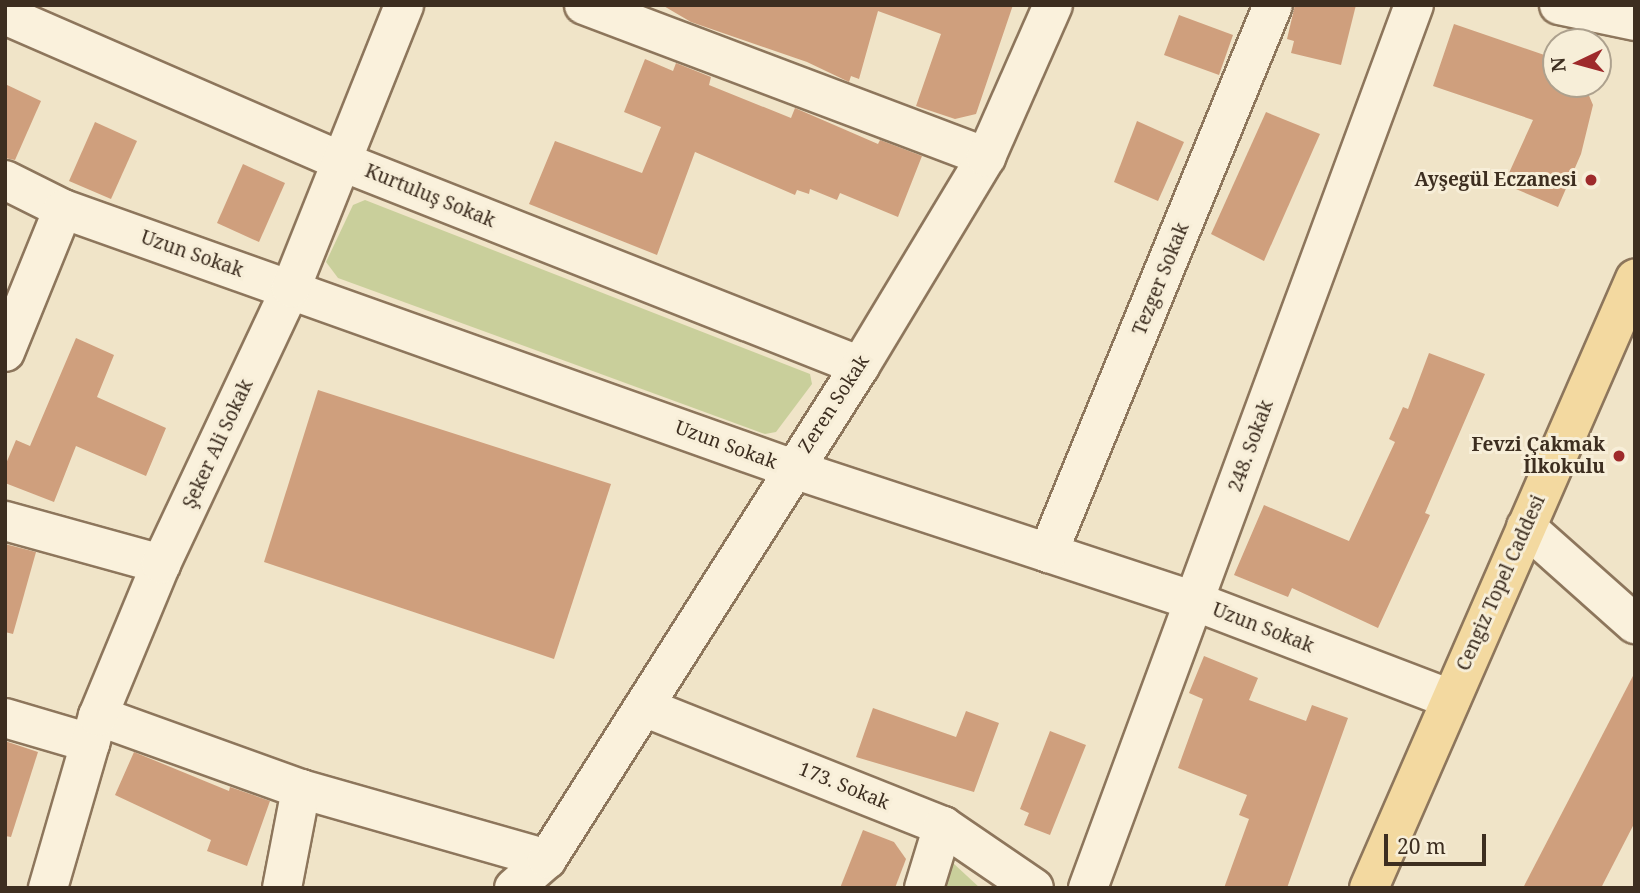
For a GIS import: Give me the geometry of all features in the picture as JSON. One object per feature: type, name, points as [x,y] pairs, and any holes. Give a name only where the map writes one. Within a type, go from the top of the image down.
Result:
[{"type":"main road","name":"Cengiz Topel Caddesi","points":[[1373,885],[1451,699],[1635,279]]},
{"type":"street","name":"Şeker Ali Sokak","points":[[48,888],[94,730],[161,564],[291,288],[404,5]]},
{"type":"street","points":[[584,5],[986,157]]},
{"type":"street","name":"Zeren Sokak","points":[[514,888],[547,859],[860,366],[986,157],[1053,5]]},
{"type":"street","name":"Tezger Sokak","points":[[1048,553],[1273,5]]},
{"type":"street","name":"248. Sokak","points":[[1088,888],[1414,5]]},
{"type":"street","points":[[1559,5],[1635,21]]},
{"type":"street","name":"Kurtuluş Sokak","points":[[5,15],[343,162],[860,366]]},
{"type":"street","name":"Uzun Sokak","points":[[5,180],[63,209],[793,468],[1194,601],[1451,699]]},
{"type":"street","points":[[5,352],[63,209]]},
{"type":"street","points":[[5,521],[161,564]]},
{"type":"street","points":[[1526,527],[1635,624]]},
{"type":"street","name":"173. Sokak","points":[[644,706],[943,826],[1034,888]]},
{"type":"street","points":[[5,718],[94,730],[547,859]]},
{"type":"street","points":[[282,888],[301,789]]},
{"type":"street","points":[[924,888],[943,826]]},
{"type":"green space","points":[[365,200],[810,374],[812,384],[776,432],[765,434],[338,278],[326,262],[353,205]]},
{"type":"green space","points":[[953,863],[980,888],[945,888]]},
{"type":"building","points":[[662,5],[1013,5],[976,114],[955,119],[916,106],[941,34],[878,11],[859,79],[851,76],[849,82],[807,62],[691,22]]},
{"type":"building","points":[[1295,5],[1356,5],[1341,65],[1291,53],[1294,41],[1287,39]]},
{"type":"building","points":[[1179,15],[1233,35],[1219,75],[1164,55]]},
{"type":"building","points":[[1454,24],[1542,54],[1542,98],[1590,98],[1593,105],[1581,154],[1558,207],[1504,184],[1533,120],[1433,86]]},
{"type":"building","points":[[645,59],[673,71],[676,63],[711,77],[709,85],[791,118],[795,108],[878,144],[880,140],[922,156],[898,217],[840,193],[837,200],[810,189],[809,194],[797,190],[795,195],[695,152],[657,255],[529,204],[555,141],[642,173],[661,127],[624,112]]},
{"type":"building","points":[[5,84],[41,101],[15,160],[5,158]]},
{"type":"building","points":[[1266,112],[1320,134],[1264,261],[1211,234]]},
{"type":"building","points":[[1137,121],[1184,142],[1158,201],[1114,182]]},
{"type":"building","points":[[95,122],[137,141],[111,199],[69,181]]},
{"type":"building","points":[[243,164],[285,183],[259,242],[217,223]]},
{"type":"building","points":[[76,338],[114,355],[97,397],[166,428],[146,476],[76,446],[54,502],[5,483],[5,466],[16,440],[30,446]]},
{"type":"building","points":[[1429,353],[1485,374],[1425,513],[1430,515],[1378,628],[1292,588],[1288,597],[1234,575],[1264,505],[1349,541],[1395,442],[1389,439],[1403,407],[1408,409]]},
{"type":"building","points":[[318,390],[611,484],[554,659],[264,562]]},
{"type":"building","points":[[5,544],[36,552],[13,634],[5,632]]},
{"type":"building","points":[[1204,656],[1258,678],[1249,700],[1306,721],[1312,705],[1348,718],[1287,888],[1224,888],[1249,819],[1239,815],[1247,795],[1178,768],[1203,699],[1189,693]]},
{"type":"building","points":[[1635,672],[1635,822],[1601,888],[1523,888]]},
{"type":"building","points":[[873,708],[956,737],[966,711],[999,723],[974,792],[856,757]]},
{"type":"building","points":[[1050,731],[1086,745],[1050,835],[1024,825],[1029,813],[1020,809]]},
{"type":"building","points":[[5,741],[38,752],[11,837],[5,836]]},
{"type":"building","points":[[134,752],[229,791],[230,787],[270,801],[247,866],[207,851],[211,840],[115,795]]},
{"type":"building","points":[[863,830],[894,842],[906,859],[895,888],[840,888]]},
{"type":"place","name":"Ayşegül Eczanesi","points":[[1591,180]]},
{"type":"place","name":"Fevzi Çakmak İlkokulu","points":[[1619,456]]}]
